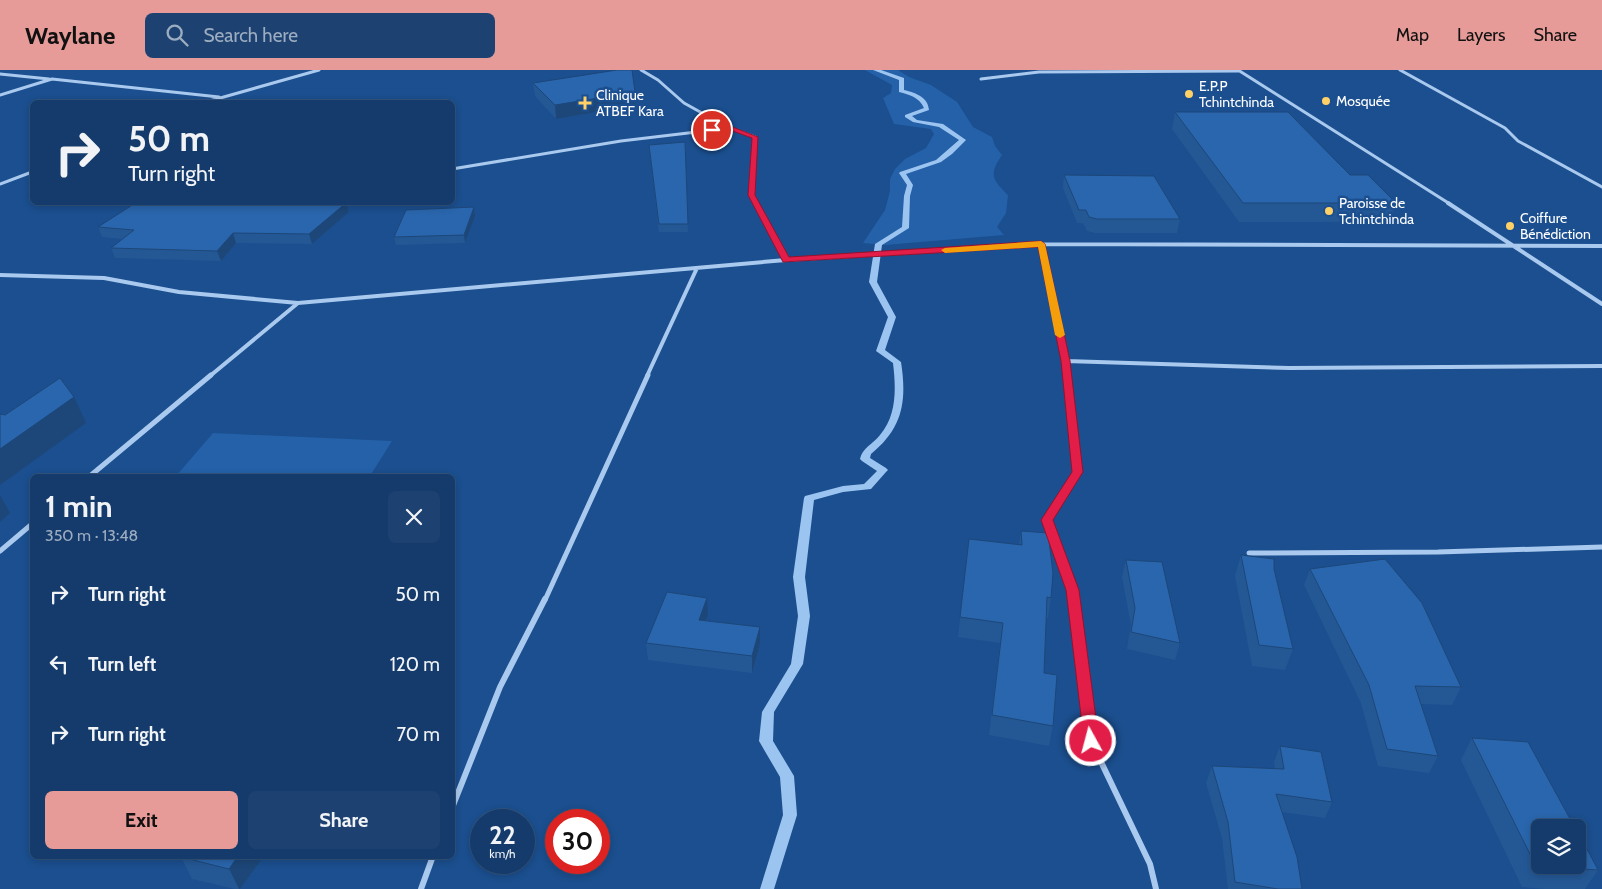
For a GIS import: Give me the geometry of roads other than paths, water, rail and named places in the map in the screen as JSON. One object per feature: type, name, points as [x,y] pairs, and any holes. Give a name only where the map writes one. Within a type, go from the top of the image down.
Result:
[{"type":"street","points":[[211,100],[319,70]]},
{"type":"street","points":[[640,70],[652,75],[659,84],[686,104],[730,128],[755,137],[752,195],[786,260]]},
{"type":"street","points":[[1400,70],[1505,128],[1518,141],[1602,187]]},
{"type":"street","points":[[981,79],[1038,71],[1238,71],[1514,244],[1602,304]]},
{"type":"street","points":[[0,74],[219,97]]},
{"type":"street","points":[[0,95],[52,79]]},
{"type":"street","points":[[455,169],[621,141],[730,128]]},
{"type":"street","points":[[0,184],[30,173]]},
{"type":"street","points":[[1041,244],[1066,361],[1078,472],[1047,520],[1073,590],[1091,741],[1150,864],[1156,889]]},
{"type":"street","points":[[0,275],[104,278],[179,292],[298,302],[786,260],[1041,244],[1514,244],[1602,246]]},
{"type":"street","points":[[455,800],[500,687],[542,606],[697,268]]},
{"type":"street","points":[[92,474],[298,302]]},
{"type":"street","points":[[1066,361],[1289,368],[1602,366]]},
{"type":"street","points":[[0,552],[30,526]]},
{"type":"street","points":[[1249,553],[1438,552],[1602,547]]},
{"type":"street","points":[[420,889],[433,859]]},
{"type":"waterway","points":[[767,889],[790,815],[787,776],[766,741],[768,712],[797,664],[804,616],[799,577],[809,498],[843,489],[867,487],[883,470],[865,459],[866,453],[886,435],[892,424],[899,401],[897,362],[880,351],[892,317],[873,282],[879,244],[905,228],[907,196],[910,185],[902,173],[938,161],[950,153],[963,140],[941,125],[915,121],[907,116],[927,109],[923,101],[917,96],[901,91],[902,79],[876,70]]},
{"type":"place","name":"E.P.P Tchintchinda","points":[[1189,94]]},
{"type":"place","name":"Mosquée","points":[[1326,101]]},
{"type":"place","name":"Clinique ATBEF Kara","points":[[585,103]]},
{"type":"place","name":"Paroisse de Tchintchinda","points":[[1329,211]]},
{"type":"place","name":"Coiffure Bénédiction","points":[[1510,226]]}]
